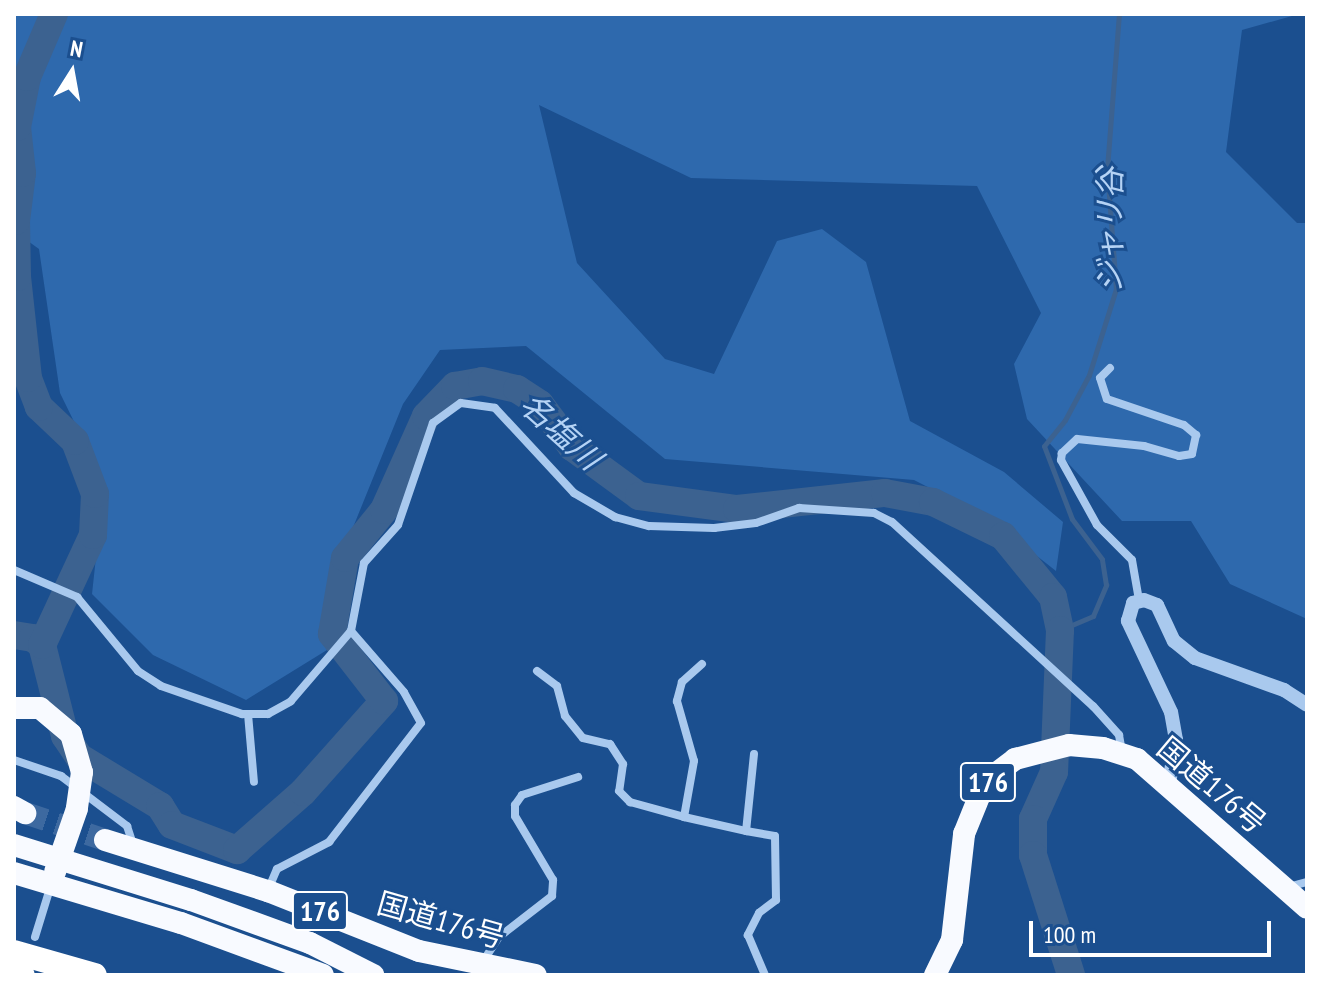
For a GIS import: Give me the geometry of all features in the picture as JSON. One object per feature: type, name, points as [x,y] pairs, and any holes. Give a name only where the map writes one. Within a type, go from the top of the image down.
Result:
[{"type":"highway","points":[[14,708],[40,708],[71,734],[82,772],[77,809],[51,885]]},
{"type":"highway","name":"国道176号","points":[[935,975],[956,925],[964,834],[990,778],[1015,759],[1069,745],[1122,752],[1169,784],[1307,908]]},
{"type":"highway","name":"国道176号","points":[[105,840],[268,891],[387,941],[483,970],[536,975]]},
{"type":"highway","name":"176","points":[[14,845],[310,943],[373,975]]},
{"type":"highway","name":"176","points":[[14,873],[210,933],[323,975]]},
{"type":"highway","points":[[14,952],[95,975]]},
{"type":"highway","points":[[14,972],[23,975]]},
{"type":"street","points":[[1110,368],[1100,378],[1107,399],[1184,425],[1196,435],[1192,454],[1179,456],[1144,446],[1077,439],[1062,453],[1061,460],[1097,525],[1132,560],[1139,600]]},
{"type":"street","points":[[14,570],[77,597],[138,671],[161,686],[248,714],[268,714],[291,701],[351,631],[364,563],[398,525],[433,423],[450,406],[478,403],[495,408],[574,493],[615,517],[649,526],[714,528],[756,523],[799,508],[874,513],[892,522],[1093,706],[1119,735],[1122,752]]},
{"type":"street","points":[[1139,600],[1157,605],[1174,641],[1195,658],[1284,690],[1307,705]]},
{"type":"street","points":[[1139,600],[1129,608],[1128,621],[1171,712],[1176,740],[1169,784]]},
{"type":"street","points":[[268,891],[277,869],[329,842],[421,723],[404,692],[351,631]]},
{"type":"street","points":[[684,817],[694,761],[677,701],[682,682],[702,664]]},
{"type":"street","points":[[537,671],[557,686],[565,716],[583,738],[610,744],[623,764],[619,791],[630,802],[775,836],[776,900],[759,913],[748,935],[765,975]]},
{"type":"street","points":[[248,714],[254,782]]},
{"type":"street","points":[[746,831],[754,754]]},
{"type":"street","points":[[14,760],[61,776],[127,826],[135,849]]},
{"type":"street","points":[[483,970],[499,937],[552,896],[553,880],[515,816],[515,805],[522,795],[578,777]]},
{"type":"street","points":[[1284,888],[1307,882]]},
{"type":"street","points":[[35,937],[51,885]]},
{"type":"shaded area","points":[[14,14],[1299,14],[1242,30],[1226,152],[1297,223],[1307,223],[1307,619],[1230,584],[1191,521],[1122,521],[1027,419],[1014,364],[1041,313],[977,186],[691,178],[539,105],[577,263],[665,359],[714,374],[777,241],[822,229],[866,262],[910,421],[1004,472],[1063,522],[1056,571],[990,519],[914,480],[665,459],[526,346],[440,350],[403,404],[339,562],[327,650],[246,700],[153,655],[92,594],[104,483],[60,393],[39,249],[14,231]]},
{"type":"waterway","points":[[42,645],[93,535],[95,494],[75,441],[39,407],[28,378],[17,277],[16,221],[22,173],[17,127],[27,77],[54,14]]},
{"type":"waterway","name":"ジャリ谷","points":[[1060,630],[1093,616],[1106,585],[1102,559],[1072,519],[1044,446],[1065,420],[1089,375],[1116,289],[1107,169],[1119,14]]},
{"type":"waterway","name":"名塩川","points":[[14,635],[33,638],[42,645],[65,736],[79,757],[160,806],[172,825],[237,850],[303,792],[384,701],[332,634],[345,558],[384,510],[426,416],[455,386],[482,381],[517,389],[540,404],[572,447],[639,496],[737,509],[885,493],[933,502],[1003,536],[1053,597],[1060,630],[1054,772],[1033,819],[1033,855],[1071,975]]},
{"type":"tunnel","points":[[25,813],[105,840]]}]
